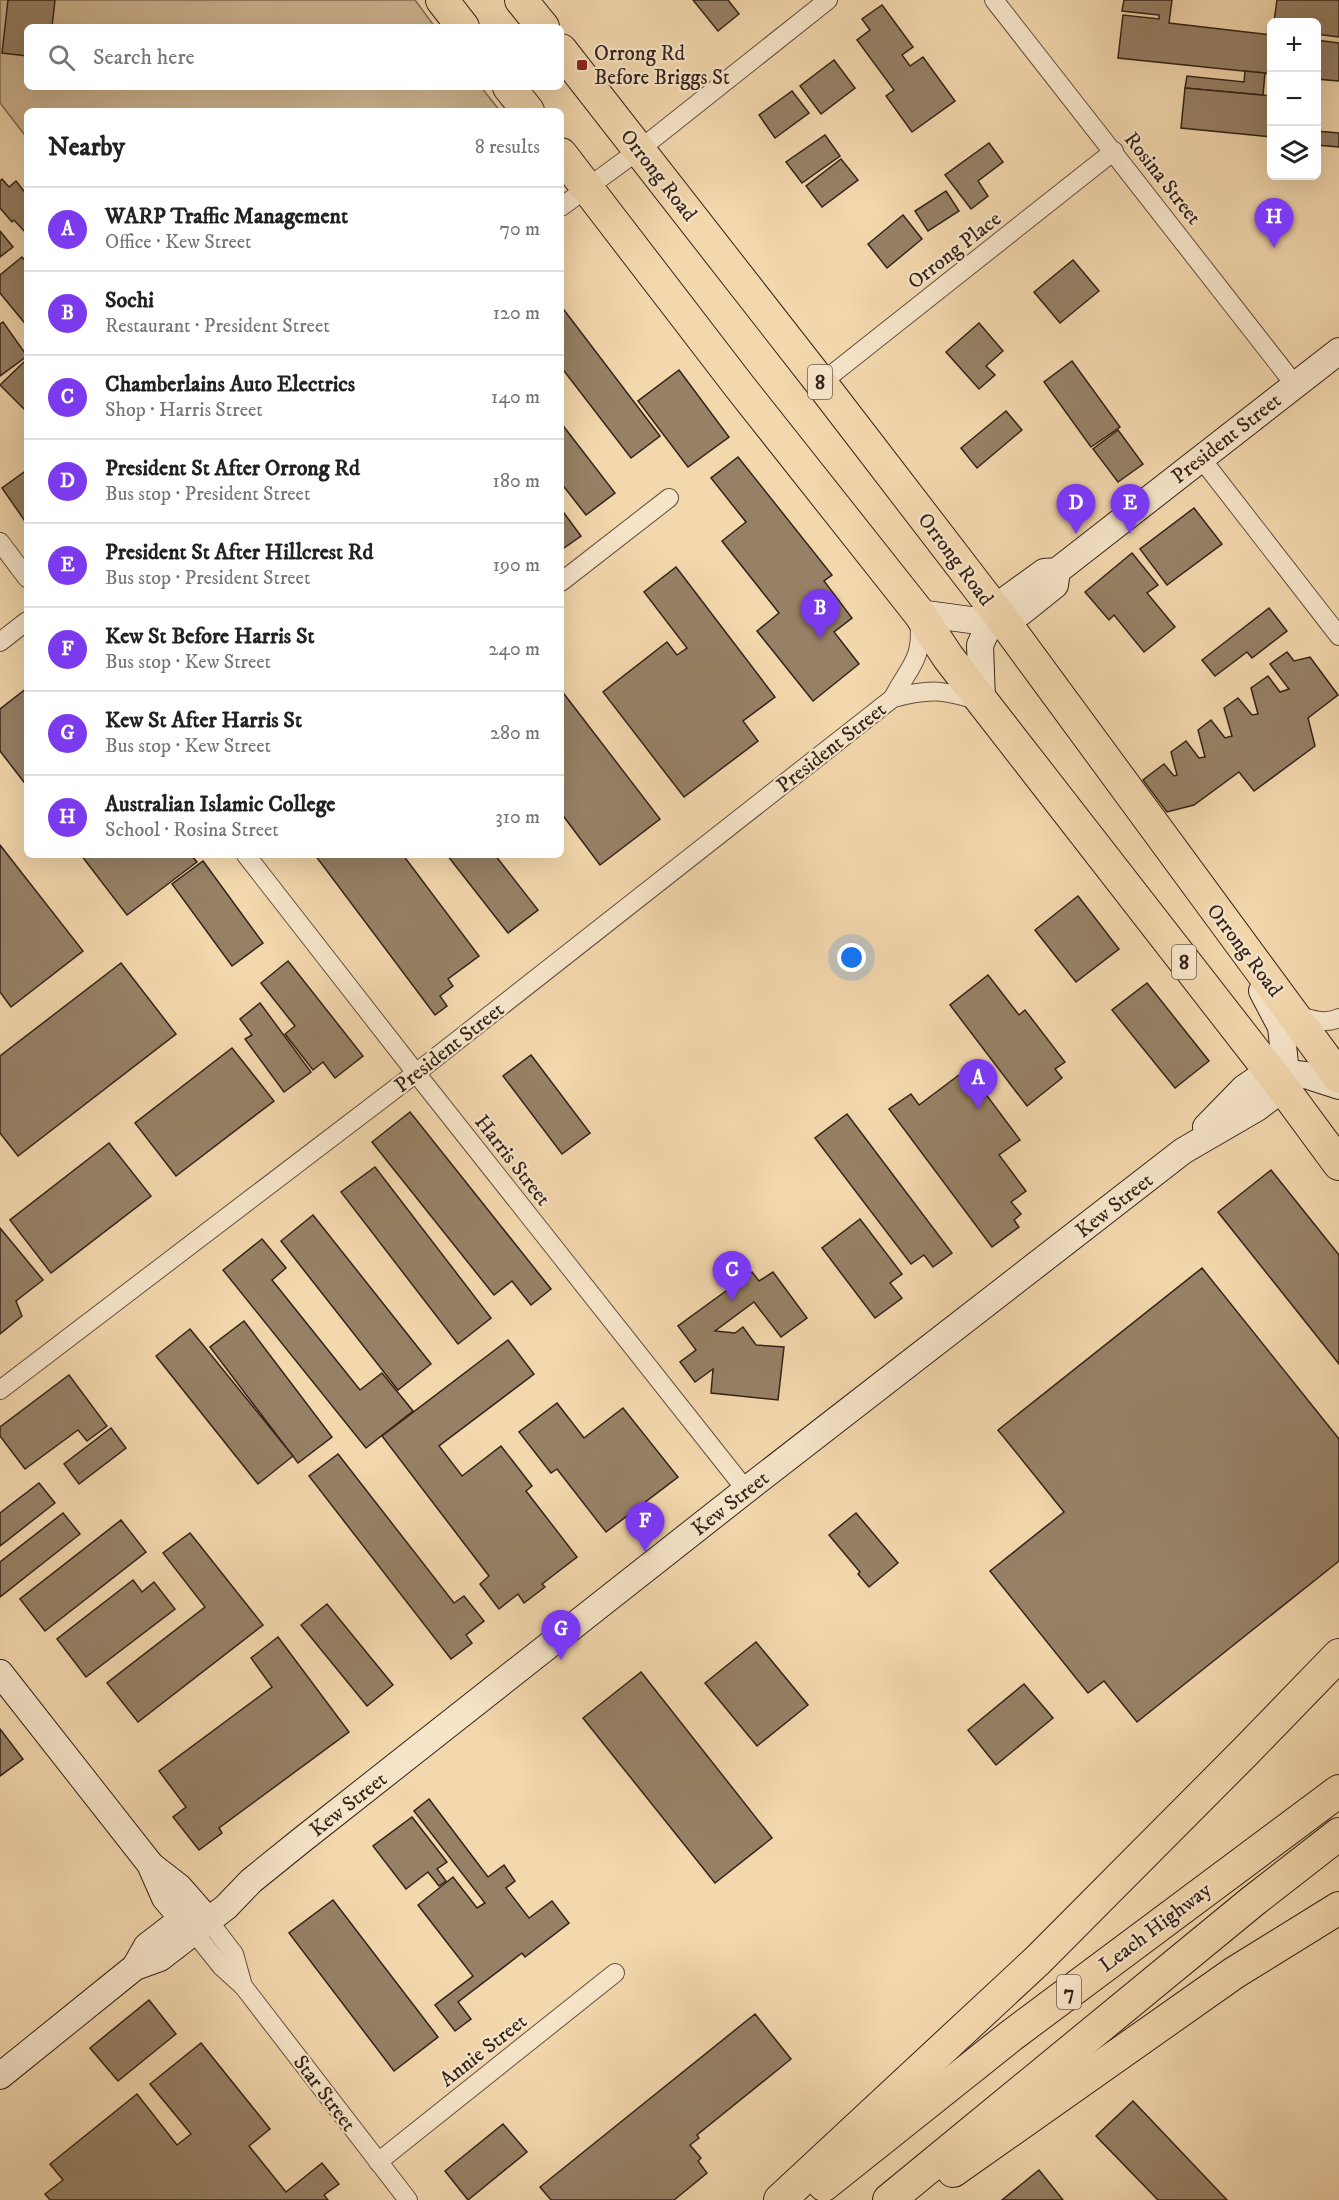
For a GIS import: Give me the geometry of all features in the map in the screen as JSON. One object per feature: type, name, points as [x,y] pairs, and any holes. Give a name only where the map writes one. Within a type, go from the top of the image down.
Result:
[{"type":"highway","points":[[442,0],[461,24]]},
{"type":"highway","points":[[521,0],[541,24]]},
{"type":"highway","name":"Orrong Road","points":[[564,54],[822,383],[1000,616],[1339,1077]]},
{"type":"highway","points":[[511,90],[526,108]]},
{"type":"highway","name":"8","points":[[564,158],[764,418],[919,613],[981,701],[1279,1077],[1339,1164]]},
{"type":"highway","points":[[780,2200],[1038,1960],[1339,1655]]},
{"type":"highway","name":"Leach Highway","points":[[804,2200],[1012,2035],[1339,1791]]},
{"type":"highway","name":"Leach Highway","points":[[889,2200],[1253,1901],[1339,1834]]},
{"type":"highway","points":[[912,2200],[1234,1973],[1339,1908]]},
{"type":"street","points":[[564,205],[639,150],[828,0]]},
{"type":"street","name":"Rosina Street","points":[[994,0],[1295,385]]},
{"type":"street","name":"Orrong Place","points":[[822,383],[1114,151]]},
{"type":"street","name":"President Street","points":[[893,698],[915,692],[940,690],[981,701],[980,645],[986,632],[1000,616],[1008,598],[1044,572],[1058,571],[1200,457],[1339,351]]},
{"type":"street","points":[[1200,457],[1339,636]]},
{"type":"street","points":[[564,580],[669,498]]},
{"type":"street","points":[[0,542],[24,574]]},
{"type":"street","points":[[919,613],[978,621],[1000,616]]},
{"type":"street","name":"President Street","points":[[0,1390],[416,1073],[893,698],[920,651],[919,613]]},
{"type":"street","points":[[0,642],[24,623]]},
{"type":"street","name":"Harris Street","points":[[248,858],[746,1491]]},
{"type":"street","points":[[1190,876],[1269,1002],[1281,1027],[1279,1077],[1322,1079],[1339,1086]]},
{"type":"street","points":[[1292,1014],[1314,1021],[1333,1021],[1339,1018]]},
{"type":"street","name":"Kew Street","points":[[0,2076],[135,1967],[160,1958],[195,1919],[226,1907],[251,1881],[1183,1151],[1244,1088],[1279,1077]]},
{"type":"street","name":"Star Street","points":[[0,1673],[150,1864],[165,1898],[195,1919],[234,1954],[243,1986],[408,2200]]},
{"type":"street","name":"Annie Street","points":[[378,2162],[615,1973]]},
{"type":"shaded area","points":[[0,0],[415,0],[433,24],[24,24],[24,90],[483,90],[498,108],[24,108],[24,134],[0,103]]},
{"type":"building","points":[[8,0],[55,0],[52,24],[24,24],[24,56],[2,53]]},
{"type":"building","points":[[693,0],[728,0],[739,14],[718,31]]},
{"type":"building","points":[[1124,0],[1172,0],[1169,23],[1267,34],[1267,73],[1118,58],[1123,15],[1159,19],[1159,15],[1122,11]]},
{"type":"building","points":[[1277,0],[1339,0],[1339,37],[1321,35],[1321,18],[1275,18]]},
{"type":"building","points":[[882,5],[913,47],[902,55],[910,66],[923,57],[955,101],[912,132],[886,96],[894,90],[857,40],[870,30],[862,19]]},
{"type":"building","points":[[1321,41],[1339,43],[1339,81],[1321,79]]},
{"type":"building","points":[[834,60],[855,88],[821,114],[800,86]]},
{"type":"building","points":[[1245,71],[1265,73],[1263,95],[1185,88],[1187,76],[1244,82]]},
{"type":"building","points":[[1185,88],[1267,96],[1267,137],[1181,128]]},
{"type":"building","points":[[792,91],[809,113],[775,138],[759,115]]},
{"type":"building","points":[[1321,131],[1339,133],[1339,147],[1321,145]]},
{"type":"building","points":[[825,135],[840,156],[802,183],[786,162]]},
{"type":"building","points":[[989,143],[1003,162],[978,181],[988,196],[971,209],[945,175]]},
{"type":"building","points":[[841,159],[858,180],[822,207],[806,186]]},
{"type":"building","points":[[2,179],[9,187],[16,181],[24,191],[24,231],[14,220],[12,222],[0,208],[0,181]]},
{"type":"building","points":[[946,191],[959,211],[928,231],[915,211]]},
{"type":"building","points":[[903,215],[922,239],[887,268],[868,244]]},
{"type":"building","points":[[0,231],[13,247],[0,257]]},
{"type":"building","points":[[22,257],[24,259],[24,322],[0,293],[0,275]]},
{"type":"building","points":[[1073,260],[1099,291],[1060,323],[1034,292]]},
{"type":"building","points":[[564,310],[660,436],[631,458],[564,371]]},
{"type":"building","points":[[3,322],[24,352],[24,358],[0,376],[0,324]]},
{"type":"building","points":[[979,323],[1003,351],[986,366],[995,375],[979,389],[946,352]]},
{"type":"building","points":[[1072,361],[1120,427],[1091,447],[1044,382]]},
{"type":"building","points":[[24,362],[24,409],[0,385]]},
{"type":"building","points":[[679,370],[729,437],[688,467],[638,401]]},
{"type":"building","points":[[1006,411],[1022,430],[977,468],[961,448]]},
{"type":"building","points":[[564,427],[615,493],[586,515],[564,487]]},
{"type":"building","points":[[1118,430],[1143,464],[1118,482],[1093,449]]},
{"type":"building","points":[[738,457],[832,575],[824,581],[852,618],[834,632],[859,664],[813,701],[757,631],[779,613],[722,541],[746,522],[711,478]]},
{"type":"building","points":[[24,472],[24,520],[2,488]]},
{"type":"building","points":[[1194,508],[1222,544],[1167,585],[1140,549]]},
{"type":"building","points":[[564,513],[581,536],[564,548]]},
{"type":"building","points":[[1132,553],[1158,585],[1147,593],[1175,627],[1144,652],[1114,615],[1109,620],[1085,592]]},
{"type":"building","points":[[676,567],[775,697],[743,721],[758,741],[684,797],[603,692],[667,642],[677,655],[687,648],[644,592]]},
{"type":"building","points":[[1269,608],[1287,631],[1252,658],[1247,652],[1215,676],[1202,660]]},
{"type":"building","points":[[1287,652],[1294,661],[1310,657],[1338,695],[1308,718],[1315,746],[1254,791],[1239,772],[1194,805],[1167,812],[1143,780],[1164,764],[1174,776],[1177,775],[1171,752],[1186,741],[1199,758],[1205,757],[1198,730],[1211,720],[1225,738],[1232,736],[1224,708],[1238,698],[1252,715],[1258,714],[1251,688],[1268,676],[1280,692],[1289,689],[1270,664]]},
{"type":"building","points":[[24,690],[24,782],[0,751],[0,709]]},
{"type":"building","points":[[564,694],[660,819],[600,865],[564,817]]},
{"type":"building","points":[[0,845],[83,951],[11,1007],[0,992]]},
{"type":"building","points":[[83,858],[194,858],[197,862],[127,915]]},
{"type":"building","points":[[317,858],[405,858],[479,956],[448,979],[453,986],[440,996],[447,1006],[435,1015]]},
{"type":"building","points":[[449,858],[497,858],[538,910],[508,933]]},
{"type":"building","points":[[203,861],[263,943],[232,966],[172,884]]},
{"type":"building","points":[[1078,896],[1119,949],[1076,982],[1035,930]]},
{"type":"building","points":[[288,961],[363,1056],[335,1078],[323,1062],[313,1070],[285,1034],[295,1026],[261,983]]},
{"type":"building","points":[[121,963],[176,1034],[18,1156],[0,1133],[0,1056]]},
{"type":"building","points":[[988,975],[1019,1015],[1025,1010],[1065,1062],[1055,1069],[1062,1078],[1027,1106],[950,1005]]},
{"type":"building","points":[[1147,983],[1209,1061],[1175,1088],[1112,1010]]},
{"type":"building","points":[[260,1003],[311,1072],[284,1092],[245,1039],[252,1035],[240,1019]]},
{"type":"building","points":[[232,1048],[274,1101],[176,1176],[135,1123]]},
{"type":"building","points":[[531,1055],[590,1133],[562,1154],[503,1076]]},
{"type":"building","points":[[967,1069],[1020,1140],[999,1155],[1026,1191],[1011,1202],[1021,1214],[1014,1220],[1019,1227],[992,1247],[889,1109],[911,1094],[919,1105]]},
{"type":"building","points":[[410,1112],[551,1289],[531,1305],[512,1281],[494,1295],[372,1142]]},
{"type":"building","points":[[847,1114],[952,1253],[933,1267],[924,1255],[911,1264],[815,1138]]},
{"type":"building","points":[[109,1143],[151,1196],[51,1273],[10,1220]]},
{"type":"building","points":[[375,1167],[491,1318],[458,1344],[341,1192]]},
{"type":"building","points":[[1271,1170],[1339,1255],[1339,1364],[1218,1212]]},
{"type":"building","points":[[313,1215],[431,1364],[398,1390],[281,1241]]},
{"type":"building","points":[[860,1219],[902,1274],[890,1283],[902,1298],[875,1318],[822,1248]]},
{"type":"building","points":[[0,1228],[43,1280],[16,1301],[22,1316],[0,1334]]},
{"type":"building","points":[[262,1239],[286,1268],[272,1280],[360,1390],[382,1373],[413,1411],[366,1448],[223,1270]]},
{"type":"building","points":[[1202,1268],[1339,1439],[1339,1561],[1137,1722],[1104,1681],[1088,1693],[990,1571],[1064,1512],[998,1430]]},
{"type":"building","points":[[752,1272],[759,1281],[773,1272],[807,1318],[781,1337],[754,1302],[715,1331],[735,1333],[743,1327],[756,1345],[784,1347],[778,1400],[711,1393],[713,1369],[695,1382],[680,1362],[696,1350],[678,1326]]},
{"type":"building","points":[[244,1321],[332,1437],[298,1463],[210,1347]]},
{"type":"building","points":[[190,1329],[293,1456],[258,1484],[156,1356]]},
{"type":"building","points":[[508,1340],[534,1374],[439,1446],[462,1476],[501,1446],[532,1486],[526,1491],[577,1557],[542,1584],[545,1587],[524,1603],[518,1594],[499,1609],[480,1584],[489,1576],[382,1436]]},
{"type":"building","points":[[69,1375],[107,1426],[87,1441],[78,1430],[25,1469],[0,1436],[0,1427]]},
{"type":"building","points":[[557,1403],[584,1438],[623,1408],[678,1477],[606,1532],[557,1469],[551,1473],[519,1432]]},
{"type":"building","points":[[111,1428],[126,1448],[79,1484],[64,1464]]},
{"type":"building","points":[[338,1454],[454,1603],[464,1596],[484,1621],[466,1635],[472,1643],[451,1659],[309,1476]]},
{"type":"building","points":[[39,1483],[55,1503],[0,1546],[0,1513]]},
{"type":"building","points":[[63,1513],[80,1534],[0,1597],[0,1562]]},
{"type":"building","points":[[856,1513],[898,1563],[869,1587],[858,1574],[860,1572],[829,1535]]},
{"type":"building","points":[[121,1520],[146,1552],[45,1631],[20,1599]]},
{"type":"building","points":[[190,1533],[263,1625],[138,1722],[107,1683],[205,1607],[163,1553]]},
{"type":"building","points":[[133,1580],[142,1592],[154,1582],[175,1609],[86,1677],[57,1639]]},
{"type":"building","points":[[327,1604],[393,1685],[367,1706],[301,1625]]},
{"type":"building","points":[[278,1637],[349,1732],[219,1828],[222,1833],[199,1850],[173,1817],[186,1807],[159,1771],[272,1687],[251,1658]]},
{"type":"building","points":[[756,1642],[808,1705],[757,1746],[705,1683]]},
{"type":"building","points":[[641,1672],[772,1838],[715,1883],[583,1718]]},
{"type":"building","points":[[1024,1684],[1053,1718],[996,1765],[968,1730]]},
{"type":"building","points":[[0,1729],[23,1759],[0,1776]]},
{"type":"building","points":[[429,1799],[488,1877],[504,1865],[515,1881],[506,1888],[529,1918],[552,1901],[569,1923],[525,1957],[522,1953],[458,2002],[471,2019],[455,2031],[435,2005],[473,1976],[418,1905],[453,1877],[477,1908],[485,1903],[414,1811]]},
{"type":"building","points":[[412,1817],[447,1862],[437,1869],[446,1881],[439,1886],[428,1872],[406,1889],[373,1846]]},
{"type":"building","points":[[333,1900],[438,2037],[394,2071],[289,1933]]},
{"type":"building","points":[[149,2000],[176,2034],[118,2081],[90,2048]]},
{"type":"building","points":[[755,2014],[791,2059],[697,2135],[699,2138],[690,2145],[701,2158],[698,2161],[707,2173],[674,2200],[551,2200],[540,2187]]},
{"type":"building","points":[[201,2043],[270,2129],[249,2146],[286,2192],[322,2163],[339,2184],[324,2195],[328,2200],[50,2200],[45,2194],[63,2180],[50,2164],[137,2094],[177,2145],[191,2134],[150,2084]]},
{"type":"building","points":[[1133,2101],[1227,2200],[1158,2200],[1096,2136]]},
{"type":"building","points":[[503,2124],[527,2152],[468,2200],[445,2171]]},
{"type":"building","points":[[1039,2170],[1063,2200],[1002,2200]]},
{"type":"place","name":"Orrong Rd Before Briggs St","points":[[582,65]]},
{"type":"place","name":"Australian Islamic College","points":[[1274,248]]},
{"type":"place","name":"President St After Orrong Rd","points":[[1076,534]]},
{"type":"place","name":"President St After Hillcrest Rd","points":[[1130,534]]},
{"type":"place","name":"Sochi","points":[[820,639]]},
{"type":"place","name":"WARP Traffic Management","points":[[978,1109]]},
{"type":"place","name":"Chamberlains Auto Electrics","points":[[732,1301]]},
{"type":"place","name":"Kew St Before Harris St","points":[[645,1552]]},
{"type":"place","name":"Kew St After Harris St","points":[[561,1660]]}]
